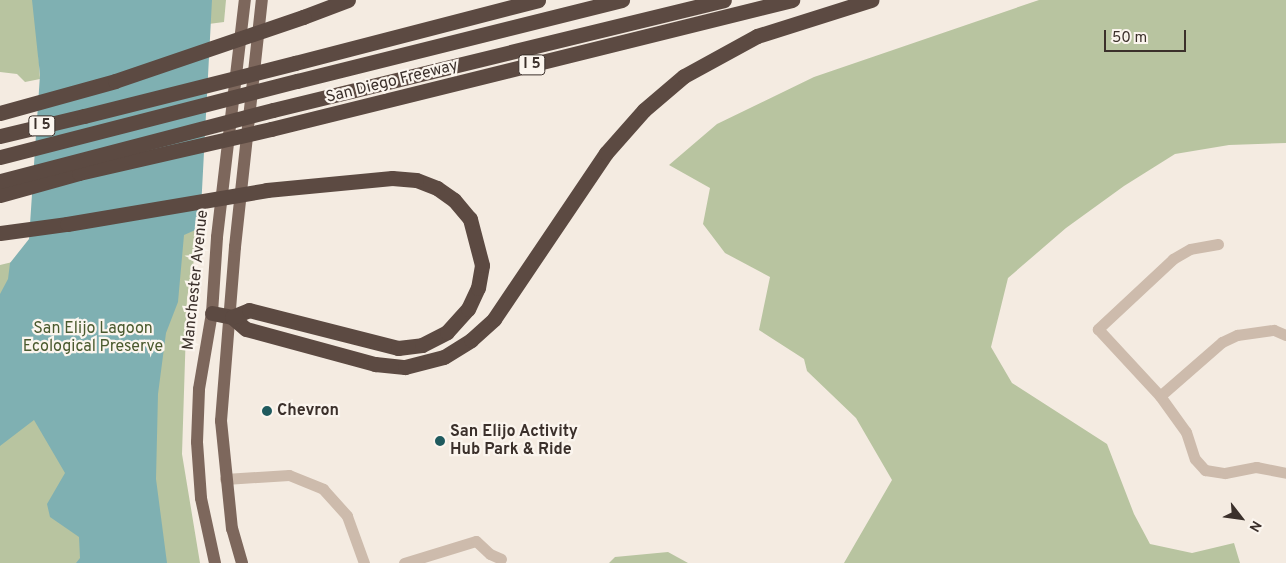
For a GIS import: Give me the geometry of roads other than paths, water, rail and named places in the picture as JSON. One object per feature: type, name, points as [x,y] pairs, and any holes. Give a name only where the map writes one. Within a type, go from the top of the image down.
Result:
[{"type":"highway","points":[[4,112],[115,81],[348,0]]},
{"type":"highway","name":"I 5","points":[[0,136],[295,63],[538,0]]},
{"type":"highway","points":[[0,157],[622,0]]},
{"type":"highway","points":[[0,181],[273,110],[724,0]]},
{"type":"highway","name":"San Diego Freeway","points":[[0,195],[792,0]]},
{"type":"highway","points":[[212,313],[232,317],[246,329],[375,364],[405,367],[444,357],[471,340],[494,319],[606,153],[644,110],[684,76],[757,36],[870,0]]},
{"type":"highway","points":[[0,234],[267,190],[392,178],[416,180],[437,188],[454,200],[470,219],[482,265],[478,288],[468,309],[447,332],[422,345],[398,348],[249,310],[232,317]]},
{"type":"main road","name":"Manchester Avenue","points":[[215,563],[201,498],[197,442],[199,389],[212,313],[217,237],[245,0]]},
{"type":"main road","points":[[242,563],[232,529],[225,479],[221,421],[224,361],[232,317],[235,247],[262,0]]},
{"type":"street","points":[[1218,244],[1190,249],[1173,260],[1098,329],[1160,396],[1186,432],[1195,458],[1205,470],[1224,473],[1256,467],[1286,473]]},
{"type":"street","points":[[1160,396],[1222,342],[1237,335],[1274,330],[1286,335]]},
{"type":"street","points":[[225,479],[289,475],[323,489],[347,516],[364,563]]},
{"type":"street","points":[[404,563],[476,542],[490,554],[501,559]]},
{"type":"water","points":[[32,0],[212,0],[200,228],[184,235],[178,302],[166,333],[158,394],[156,479],[167,563],[76,563],[80,558],[79,537],[50,517],[47,504],[65,473],[34,420],[0,446],[0,294],[8,279],[10,263],[29,239],[40,75]]},
{"type":"place","name":"Chevron","points":[[267,411]]},
{"type":"place","name":"San Elijo Activity Hub Park & Ride","points":[[440,441]]},
{"type":"park label","name":"San Elijo Lagoon Ecological Preserve","points":[[93,338]]}]
